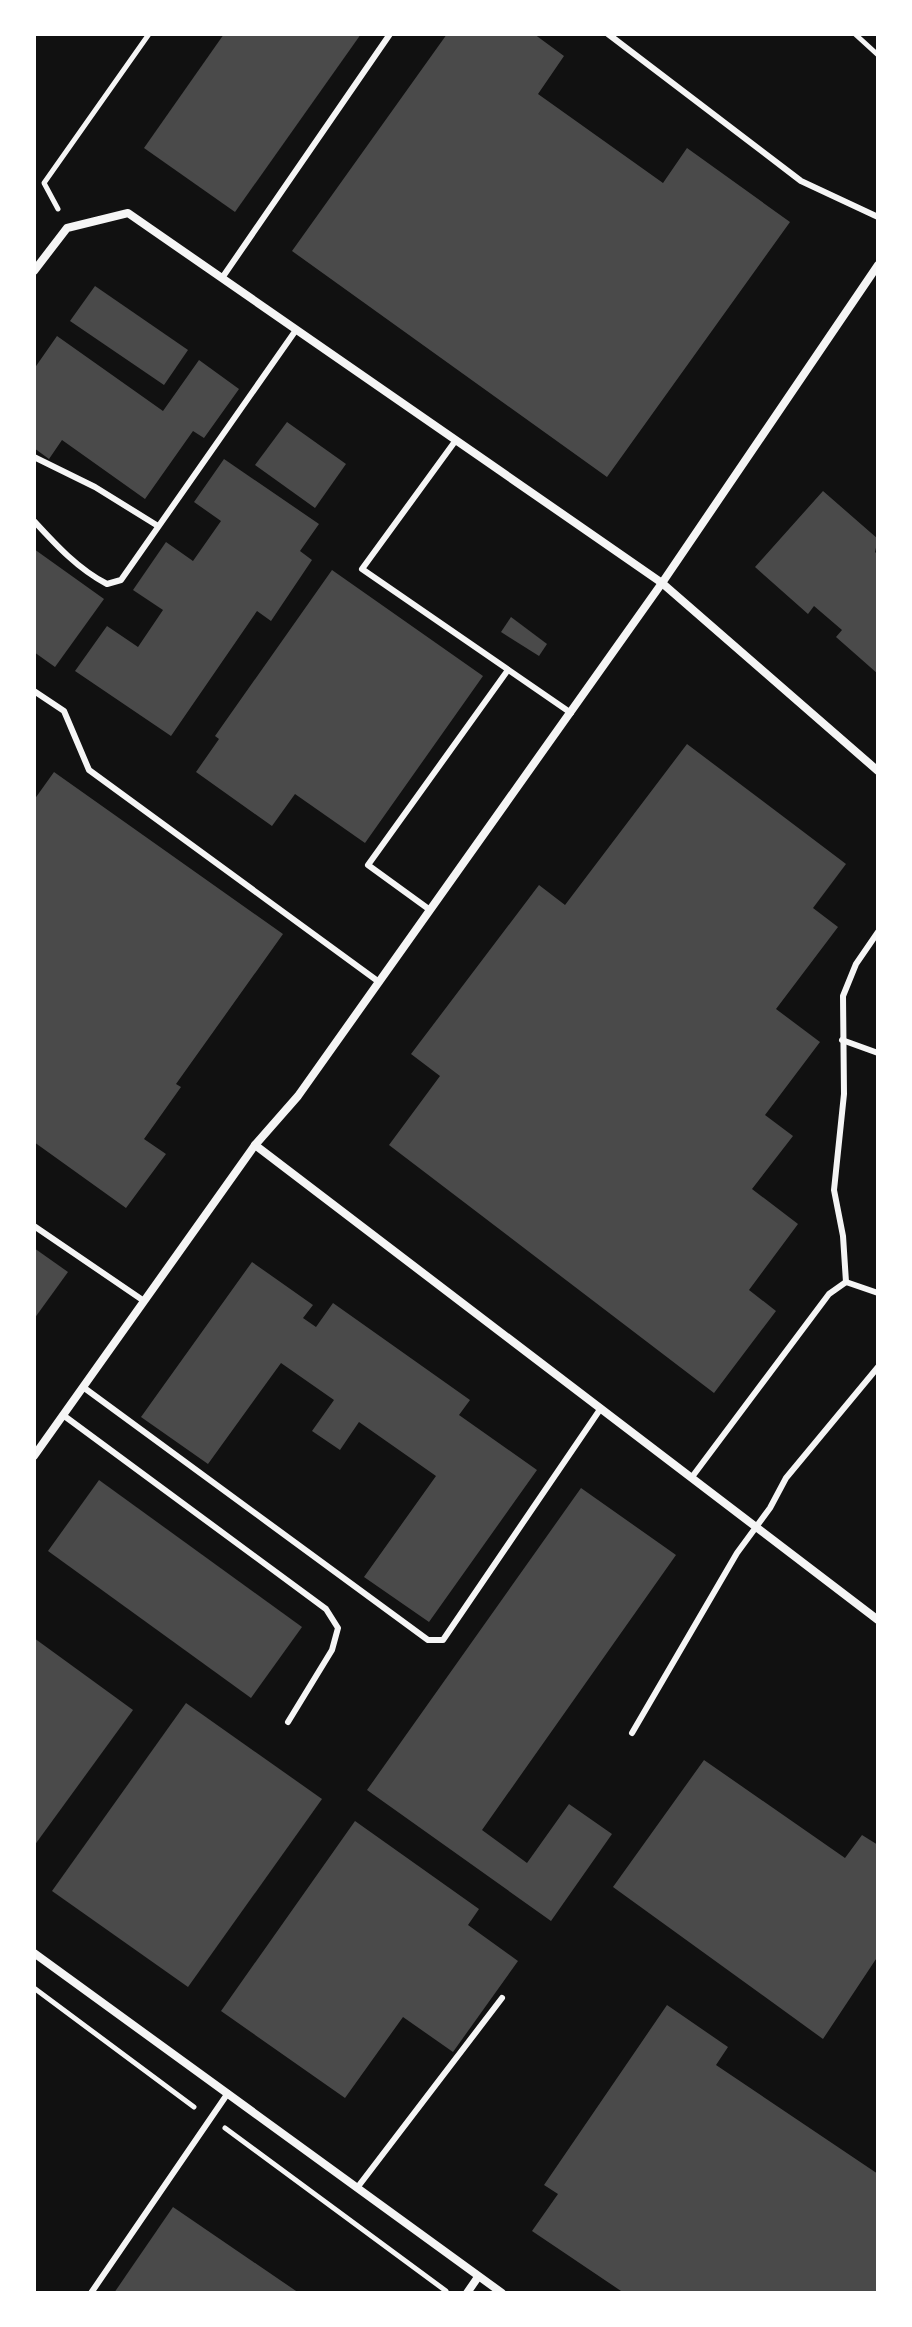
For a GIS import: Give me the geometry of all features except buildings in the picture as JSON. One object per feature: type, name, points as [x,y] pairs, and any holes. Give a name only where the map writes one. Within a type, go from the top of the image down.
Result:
[{"type":"street","points":[[34,271],[67,228],[128,213],[662,583],[878,771]]},
{"type":"street","points":[[34,1456],[255,1145],[298,1096],[571,713],[878,265]]},
{"type":"street","points":[[255,1145],[878,1620]]},
{"type":"street","points":[[34,1953],[502,2293]]},
{"type":"street","points":[[467,2293],[478,2277]]},
{"type":"lane","points":[[222,278],[390,34]]},
{"type":"lane","points":[[608,34],[801,181],[878,217]]},
{"type":"lane","points":[[34,521],[70,559],[107,584],[121,580],[296,330]]},
{"type":"lane","points":[[456,440],[362,569],[571,713]]},
{"type":"lane","points":[[34,457],[95,487],[158,526]]},
{"type":"lane","points":[[430,910],[368,865],[508,670]]},
{"type":"lane","points":[[34,691],[64,711],[89,770],[379,982]]},
{"type":"lane","points":[[846,1282],[843,1236],[834,1190],[844,1094],[843,996],[856,964],[878,932]]},
{"type":"lane","points":[[842,1040],[878,1053]]},
{"type":"lane","points":[[34,1226],[144,1301]]},
{"type":"lane","points":[[846,1282],[878,1293]]},
{"type":"lane","points":[[692,1477],[829,1294],[846,1282]]},
{"type":"lane","points":[[632,1733],[786,1478],[878,1367]]},
{"type":"lane","points":[[83,1387],[428,1640],[443,1640],[601,1408]]},
{"type":"lane","points":[[63,1415],[326,1609],[338,1628],[332,1650],[288,1722]]},
{"type":"lane","points":[[357,2188],[502,1998]]},
{"type":"lane","points":[[91,2293],[228,2093]]},
{"type":"path","points":[[67,228],[44,183],[149,34]]},
{"type":"path","points":[[855,34],[878,55]]},
{"type":"path","points":[[34,1988],[171,2092],[449,2293]]}]
